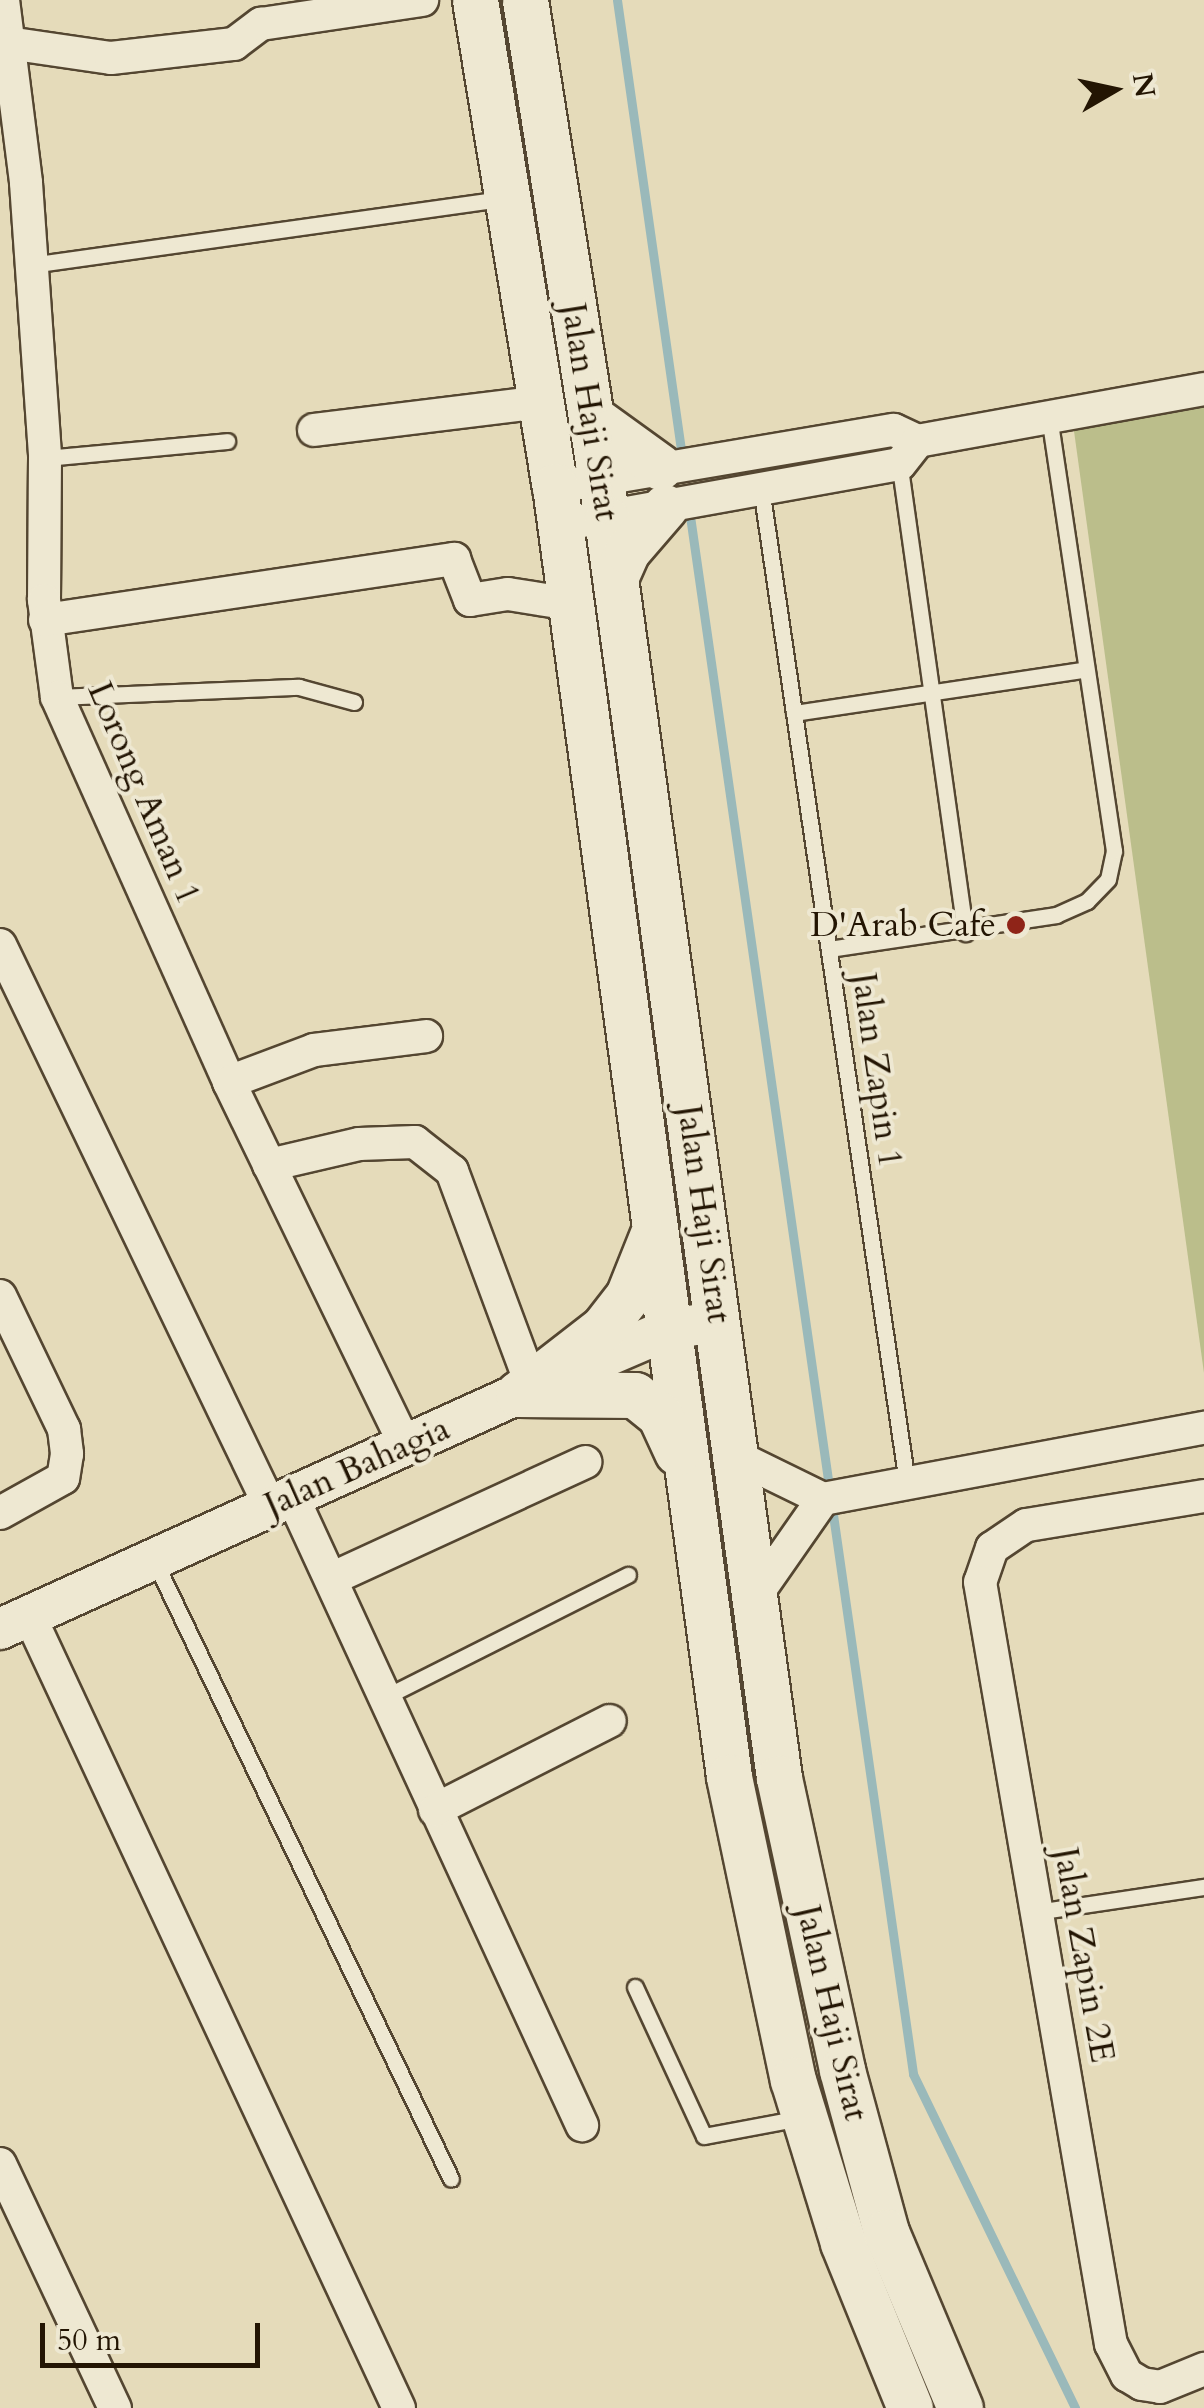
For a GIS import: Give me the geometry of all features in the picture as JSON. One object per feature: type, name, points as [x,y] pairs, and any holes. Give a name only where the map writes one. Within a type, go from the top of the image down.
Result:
[{"type":"main road","name":"Jalan Haji Sirat","points":[[475,0],[557,506],[655,1229],[682,1463],[729,1776],[804,2118],[843,2243],[910,2408]]},
{"type":"main road","name":"Jalan Haji Sirat","points":[[524,0],[604,499],[779,1778],[842,2070],[886,2232],[960,2408]]},
{"type":"main road","points":[[591,417],[667,487],[614,578]]},
{"type":"main road","points":[[525,1389],[602,1328],[628,1296],[655,1229]]},
{"type":"main road","points":[[525,1389],[635,1395],[660,1415],[682,1463]]},
{"type":"street","name":"Lorong Aman 1","points":[[3,0],[26,183],[46,458],[45,620],[57,697],[229,1082],[404,1445]]},
{"type":"street","points":[[8,44],[111,58],[234,44],[261,24],[422,0]]},
{"type":"street","points":[[0,207],[26,183]]},
{"type":"street","points":[[557,506],[667,487],[746,491],[904,445],[1204,389]]},
{"type":"street","points":[[314,430],[541,402]]},
{"type":"street","points":[[667,487],[726,456],[904,445]]},
{"type":"street","points":[[45,620],[454,559],[470,600],[508,594],[571,604]]},
{"type":"street","points":[[0,945],[281,1501],[330,1579],[582,2125]]},
{"type":"street","points":[[229,1082],[314,1050],[426,1036]]},
{"type":"street","points":[[269,1164],[359,1144],[415,1142],[452,1172],[525,1389]]},
{"type":"street","points":[[0,1296],[64,1429],[66,1454],[63,1478],[0,1513]]},
{"type":"street","name":"Jalan Bahagia","points":[[15,1622],[525,1389],[666,1330],[719,1321]]},
{"type":"street","points":[[737,1456],[823,1500],[1204,1428]]},
{"type":"street","points":[[330,1579],[585,1462]]},
{"type":"street","name":"Jalan Zapin 2E","points":[[1204,1496],[1026,1525],[992,1548],[980,1582],[1111,2344],[1126,2375],[1160,2388],[1204,2368]]},
{"type":"street","points":[[756,1595],[823,1500]]},
{"type":"street","points":[[15,1622],[398,2408]]},
{"type":"street","points":[[435,1810],[610,1721]]},
{"type":"street","points":[[0,2164],[115,2408]]},
{"type":"lane","points":[[31,265],[508,198]]},
{"type":"lane","points":[[829,949],[965,933],[1056,916],[1088,901],[1108,878],[1114,851],[1049,418]]},
{"type":"lane","points":[[46,458],[227,441]]},
{"type":"lane","points":[[904,445],[965,933]]},
{"type":"lane","name":"Jalan Zapin 1","points":[[746,491],[794,714],[907,1483]]},
{"type":"lane","points":[[794,714],[1084,670]]},
{"type":"lane","points":[[57,697],[299,687],[354,702]]},
{"type":"lane","points":[[154,1559],[451,2179]]},
{"type":"lane","points":[[385,1697],[628,1575]]},
{"type":"lane","points":[[1036,1912],[1204,1888]]},
{"type":"lane","points":[[636,1988],[704,2136],[804,2118]]},
{"type":"green space","points":[[1204,405],[1204,1373],[1074,431]]},
{"type":"waterway","points":[[617,0],[682,459]]},
{"type":"waterway","points":[[689,509],[913,2074],[1075,2408]]},
{"type":"place","name":"D'Arab Cafe","points":[[1016,925]]}]
